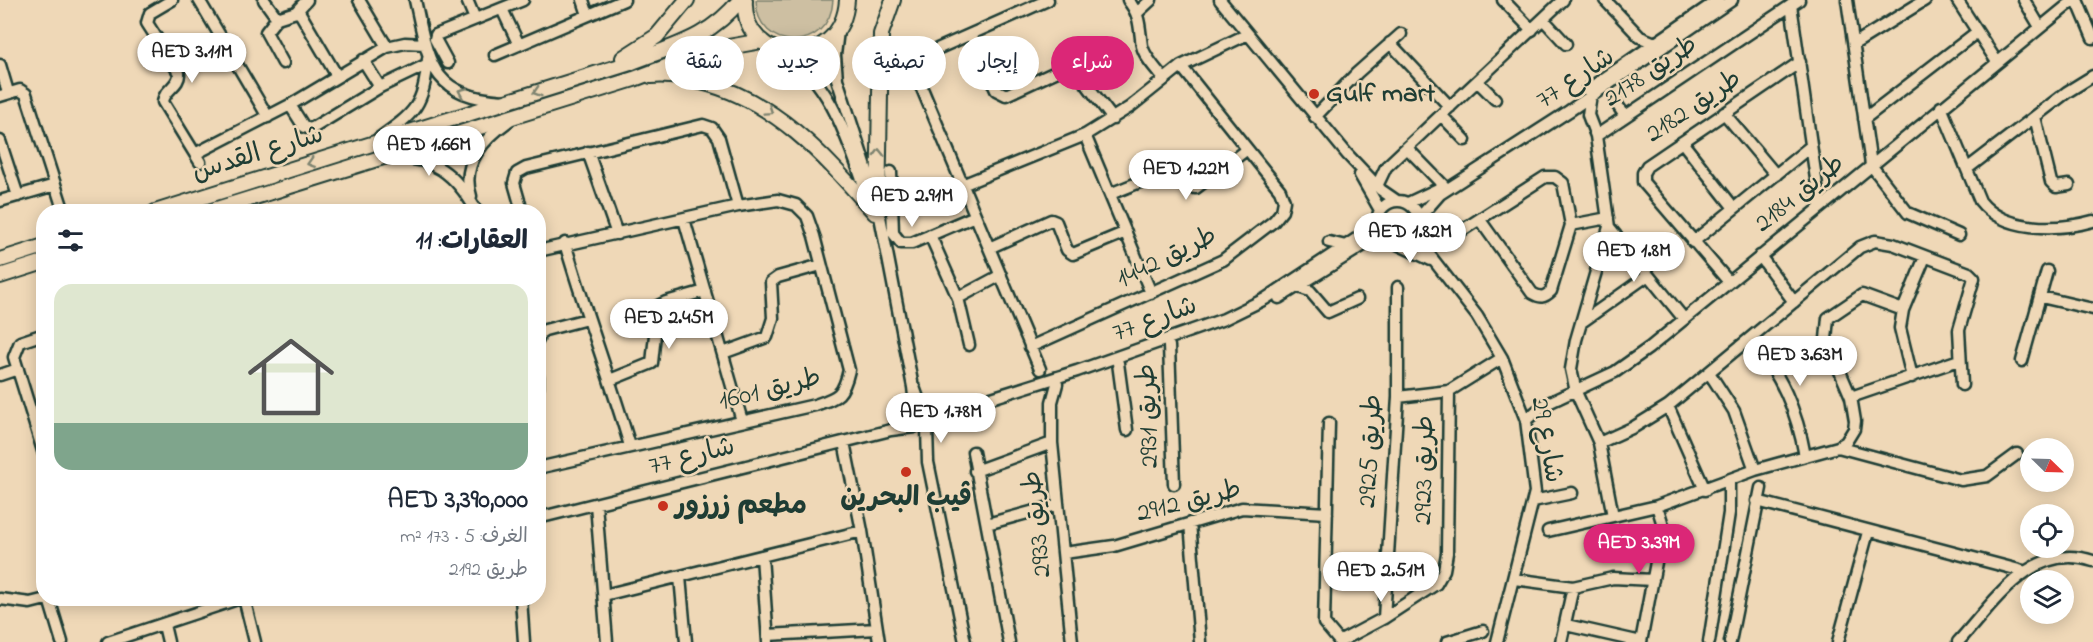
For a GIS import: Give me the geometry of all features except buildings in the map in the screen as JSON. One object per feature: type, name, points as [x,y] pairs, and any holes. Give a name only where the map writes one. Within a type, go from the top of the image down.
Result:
[{"type":"main road","points":[[587,76],[645,45],[668,25],[687,0]]},
{"type":"main road","name":"شارع القدس","points":[[181,204],[510,101],[703,35],[727,17],[740,0]]},
{"type":"main road","points":[[745,0],[748,19],[759,36]]},
{"type":"main road","points":[[878,215],[881,34],[893,0]]},
{"type":"main road","points":[[833,36],[838,31],[849,4]]},
{"type":"main road","name":"شارع القدس","points":[[233,204],[634,79],[711,50],[756,42]]},
{"type":"main road","points":[[634,79],[661,75],[681,76],[741,95],[790,126],[878,215]]},
{"type":"main road","points":[[0,260],[36,249]]},
{"type":"main road","points":[[0,276],[36,265]]},
{"type":"street","points":[[172,0],[150,13],[147,23],[180,77],[166,91],[164,102],[198,158],[387,46],[405,42],[427,55]]},
{"type":"street","points":[[199,0],[268,117]]},
{"type":"street","points":[[264,0],[277,18]]},
{"type":"street","points":[[283,63],[266,32],[277,18],[296,12],[307,0]]},
{"type":"street","points":[[359,0],[387,46]]},
{"type":"street","points":[[415,0],[427,55],[436,72],[456,91],[466,96],[510,101]]},
{"type":"street","points":[[467,0],[475,19]]},
{"type":"street","points":[[448,63],[439,48],[436,35],[523,0]]},
{"type":"street","points":[[583,0],[588,15]]},
{"type":"street","points":[[495,55],[624,0]]},
{"type":"street","points":[[1048,0],[928,53],[923,58],[918,72],[962,185],[1030,347],[1040,369],[1054,381]]},
{"type":"street","points":[[1128,0],[1137,13],[1143,34],[1142,46],[1164,79]]},
{"type":"street","points":[[1137,13],[1151,0]]},
{"type":"street","points":[[1220,0],[1347,154],[1377,186],[1417,212],[1419,222],[1413,237],[1390,241],[1379,231],[1378,215],[1347,154]]},
{"type":"street","points":[[1503,0],[1532,30]]},
{"type":"street","points":[[1377,186],[1386,167],[1563,0]]},
{"type":"street","points":[[1605,0],[1640,37],[1655,43]]},
{"type":"street","points":[[1616,11],[1620,0]]},
{"type":"street","name":"شارع 77","points":[[1402,202],[1443,186],[1511,143],[1718,0]]},
{"type":"street","name":"شارع 77","points":[[1419,222],[1440,194],[1569,111],[1732,0]]},
{"type":"street","points":[[1847,0],[1871,165],[1908,213],[1959,235]]},
{"type":"street","points":[[1854,44],[1925,0]]},
{"type":"street","points":[[1957,0],[1997,62]]},
{"type":"street","points":[[2024,0],[2040,27]]},
{"type":"street","points":[[2075,0],[2093,38]]},
{"type":"street","name":"طريق 2184","points":[[1526,420],[1544,405],[1615,372],[2075,0]]},
{"type":"street","name":"طريق 2178","points":[[1596,136],[1795,3],[1800,62],[1820,207]]},
{"type":"street","points":[[502,9],[519,45]]},
{"type":"street","points":[[296,12],[303,16],[337,76]]},
{"type":"street","points":[[1543,19],[1566,44]]},
{"type":"street","points":[[838,31],[835,55],[837,79],[878,215],[964,642]]},
{"type":"street","points":[[1864,119],[1977,32]]},
{"type":"street","points":[[962,185],[1085,135],[1113,119],[1181,66],[1248,34]]},
{"type":"street","points":[[1316,117],[1357,73],[1401,34]]},
{"type":"street","points":[[972,35],[998,93],[1006,95],[1064,69],[1072,69],[1078,73],[1113,119]]},
{"type":"street","points":[[1640,37],[1640,52]]},
{"type":"street","points":[[1390,43],[1445,111],[1465,140]]},
{"type":"street","points":[[290,105],[304,127],[311,129],[439,48]]},
{"type":"street","points":[[369,145],[410,116],[421,99],[427,55]]},
{"type":"street","points":[[363,60],[380,87]]},
{"type":"street","name":"طريق 2182","points":[[1729,282],[1643,182],[1642,173],[1647,166],[1800,62]]},
{"type":"street","points":[[0,65],[4,94],[20,90],[27,94],[61,204]]},
{"type":"street","name":"طريق 1442","points":[[1030,347],[1223,260],[1274,221],[1282,211],[1284,201],[1280,190],[1181,66]]},
{"type":"street","points":[[1968,168],[2076,86],[2093,76]]},
{"type":"street","points":[[1477,81],[1495,99]]},
{"type":"street","points":[[823,90],[829,98],[878,215]]},
{"type":"street","points":[[1591,96],[1588,115],[1596,136],[1608,223],[1571,369],[1576,392],[1599,443],[1614,516]]},
{"type":"street","points":[[1616,104],[1625,116]]},
{"type":"street","points":[[1941,107],[1980,201],[1989,213],[2004,221],[2047,226],[2093,221]]},
{"type":"street","points":[[1569,111],[1588,115]]},
{"type":"street","points":[[1724,113],[1776,175]]},
{"type":"street","points":[[474,204],[469,189],[468,172],[479,147],[515,117]]},
{"type":"street","points":[[2035,117],[2051,183],[2056,187],[2069,185]]},
{"type":"street","points":[[520,204],[514,183],[517,173],[525,168],[704,126],[712,128],[718,138],[738,206]]},
{"type":"street","points":[[1085,135],[1150,292]]},
{"type":"street","points":[[0,141],[18,196]]},
{"type":"street","points":[[1682,142],[1734,208]]},
{"type":"street","points":[[1693,242],[1811,146]]},
{"type":"street","points":[[1407,148],[1443,186]]},
{"type":"street","points":[[1110,194],[1169,169],[1175,170],[1189,187],[1196,188],[1246,150]]},
{"type":"street","points":[[588,152],[617,234]]},
{"type":"street","points":[[375,160],[408,157],[432,162],[452,175],[471,204]]},
{"type":"street","points":[[1366,174],[1386,167]]},
{"type":"street","points":[[891,172],[894,237],[900,243],[907,244],[975,216]]},
{"type":"street","points":[[1461,231],[1545,177],[1556,177],[1563,183],[1571,225],[1551,291],[1546,296],[1539,297],[1532,293],[1480,220]]},
{"type":"street","points":[[0,201],[55,185]]},
{"type":"street","name":"طريق 1601","points":[[546,249],[738,206],[778,200],[796,205],[807,216],[847,355],[849,370],[846,385],[838,397],[815,405],[546,466]]},
{"type":"street","points":[[1378,215],[1388,203],[1402,202]]},
{"type":"street","name":"شارع 77","points":[[546,516],[891,430],[1054,381],[1245,309],[1347,246],[1378,215]]},
{"type":"street","points":[[684,219],[742,421]]},
{"type":"street","points":[[989,248],[1051,220],[1056,222],[1067,250],[1073,254],[1126,232]]},
{"type":"street","name":"شارع 29","points":[[1419,222],[1425,246],[1436,264],[1477,316],[1502,358],[1522,403],[1526,420],[1535,478],[1533,501],[1497,642]]},
{"type":"street","points":[[1571,225],[1608,223]]},
{"type":"street","points":[[1608,223],[1647,276],[1684,318]]},
{"type":"street","points":[[930,235],[958,298],[969,345]]},
{"type":"street","name":"شارع 77","points":[[1054,381],[1168,346],[1248,315],[1298,287],[1364,245],[1390,241]]},
{"type":"street","name":"شارع 29","points":[[1390,241],[1417,251],[1436,264]]},
{"type":"street","points":[[1599,443],[1634,427],[1668,406],[1710,374],[1860,247],[1875,241],[1893,244],[1969,273],[1974,278],[1959,330],[1962,385]]},
{"type":"street","points":[[1329,242],[1347,246]]},
{"type":"street","points":[[565,243],[587,319],[610,380],[630,446]]},
{"type":"street","points":[[1760,256],[1794,302]]},
{"type":"street","points":[[1912,376],[1899,334],[1903,310],[1925,257]]},
{"type":"street","points":[[723,353],[767,337],[773,318],[771,282],[778,277],[821,265]]},
{"type":"street","points":[[2022,361],[2047,271]]},
{"type":"street","points":[[958,298],[1001,275]]},
{"type":"street","points":[[1582,322],[1647,276]]},
{"type":"street","points":[[1310,291],[1312,278]]},
{"type":"street","points":[[1298,287],[1310,291],[1328,312],[1357,299]]},
{"type":"street","name":"طريق 2925","points":[[1384,618],[1398,397],[1398,287]]},
{"type":"street","points":[[610,380],[652,363],[658,306],[705,291]]},
{"type":"street","points":[[1548,531],[1658,506],[1755,470],[1838,447],[1846,442],[1854,429],[1851,397],[1826,339],[1828,318],[1862,295],[1903,310]]},
{"type":"street","points":[[2041,297],[2093,309]]},
{"type":"street","points":[[546,330],[587,319]]},
{"type":"street","points":[[36,337],[20,342],[16,346],[14,357],[36,428]]},
{"type":"street","points":[[1751,339],[1773,365],[1784,384],[1796,416],[1805,456]]},
{"type":"street","name":"طريق 2931","points":[[1168,346],[1174,484]]},
{"type":"street","name":"طريق 2923","points":[[1398,397],[1449,391],[1502,358]]},
{"type":"street","points":[[1851,397],[1959,360]]},
{"type":"street","points":[[1118,363],[1127,430]]},
{"type":"street","points":[[0,375],[18,369]]},
{"type":"street","points":[[1040,369],[1039,386],[1052,402]]},
{"type":"street","points":[[1710,374],[1734,411],[1755,470]]},
{"type":"street","name":"طريق 2933","points":[[1054,381],[1052,443],[1072,642]]},
{"type":"street","name":"طريق 2923","points":[[1384,618],[1436,584],[1444,570],[1447,553],[1449,391]]},
{"type":"street","name":"طريق 2184","points":[[1522,403],[1544,405]]},
{"type":"street","points":[[1668,406],[1705,490]]},
{"type":"street","points":[[1329,423],[1324,623],[1340,642],[1384,618]]},
{"type":"street","points":[[843,442],[862,531],[879,642]]},
{"type":"street","points":[[975,471],[1052,443]]},
{"type":"street","points":[[1838,447],[1961,480],[1988,476],[2017,454]]},
{"type":"street","points":[[973,452],[1009,642]]},
{"type":"street","points":[[1709,642],[1729,513],[1729,480]]},
{"type":"street","points":[[1730,642],[1761,488]]},
{"type":"street","points":[[1533,501],[1572,494]]},
{"type":"street","points":[[1757,501],[2020,570]]},
{"type":"street","points":[[596,504],[607,642]]},
{"type":"street","points":[[987,524],[1057,505]]},
{"type":"street","points":[[1566,625],[1641,642],[1663,525],[1658,506]]},
{"type":"street","name":"طريق 2912","points":[[1064,553],[1103,548],[1224,512],[1257,507],[1327,513]]},
{"type":"street","points":[[1190,523],[1200,642]]},
{"type":"street","points":[[604,595],[862,531]]},
{"type":"street","points":[[1838,642],[1868,532]]},
{"type":"street","points":[[762,556],[768,639],[877,629]]},
{"type":"street","points":[[2025,570],[2055,558],[2074,556],[2093,561]]},
{"type":"street","points":[[1958,642],[2020,574]]},
{"type":"street","points":[[681,577],[686,642]]},
{"type":"street","points":[[1514,579],[1573,587],[1613,578],[1653,580]]},
{"type":"street","points":[[1561,642],[1573,587]]},
{"type":"street","points":[[0,599],[36,602]]},
{"type":"street","points":[[51,606],[62,642]]},
{"type":"street","points":[[108,642],[220,606]]},
{"type":"street","points":[[245,606],[255,642]]},
{"type":"street","points":[[522,606],[524,642]]},
{"type":"street","points":[[164,625],[168,642]]},
{"type":"street","points":[[1447,642],[1483,631]]},
{"type":"shaded area","points":[[756,0],[833,0],[829,18],[820,30],[810,36],[777,36],[768,30],[759,17]]},
{"type":"place","name":"Gulf mart","points":[[1314,94]]},
{"type":"place","name":"ڤيب البحرين","points":[[906,472]]},
{"type":"place","name":"مطعم زرزور","points":[[663,506]]}]
